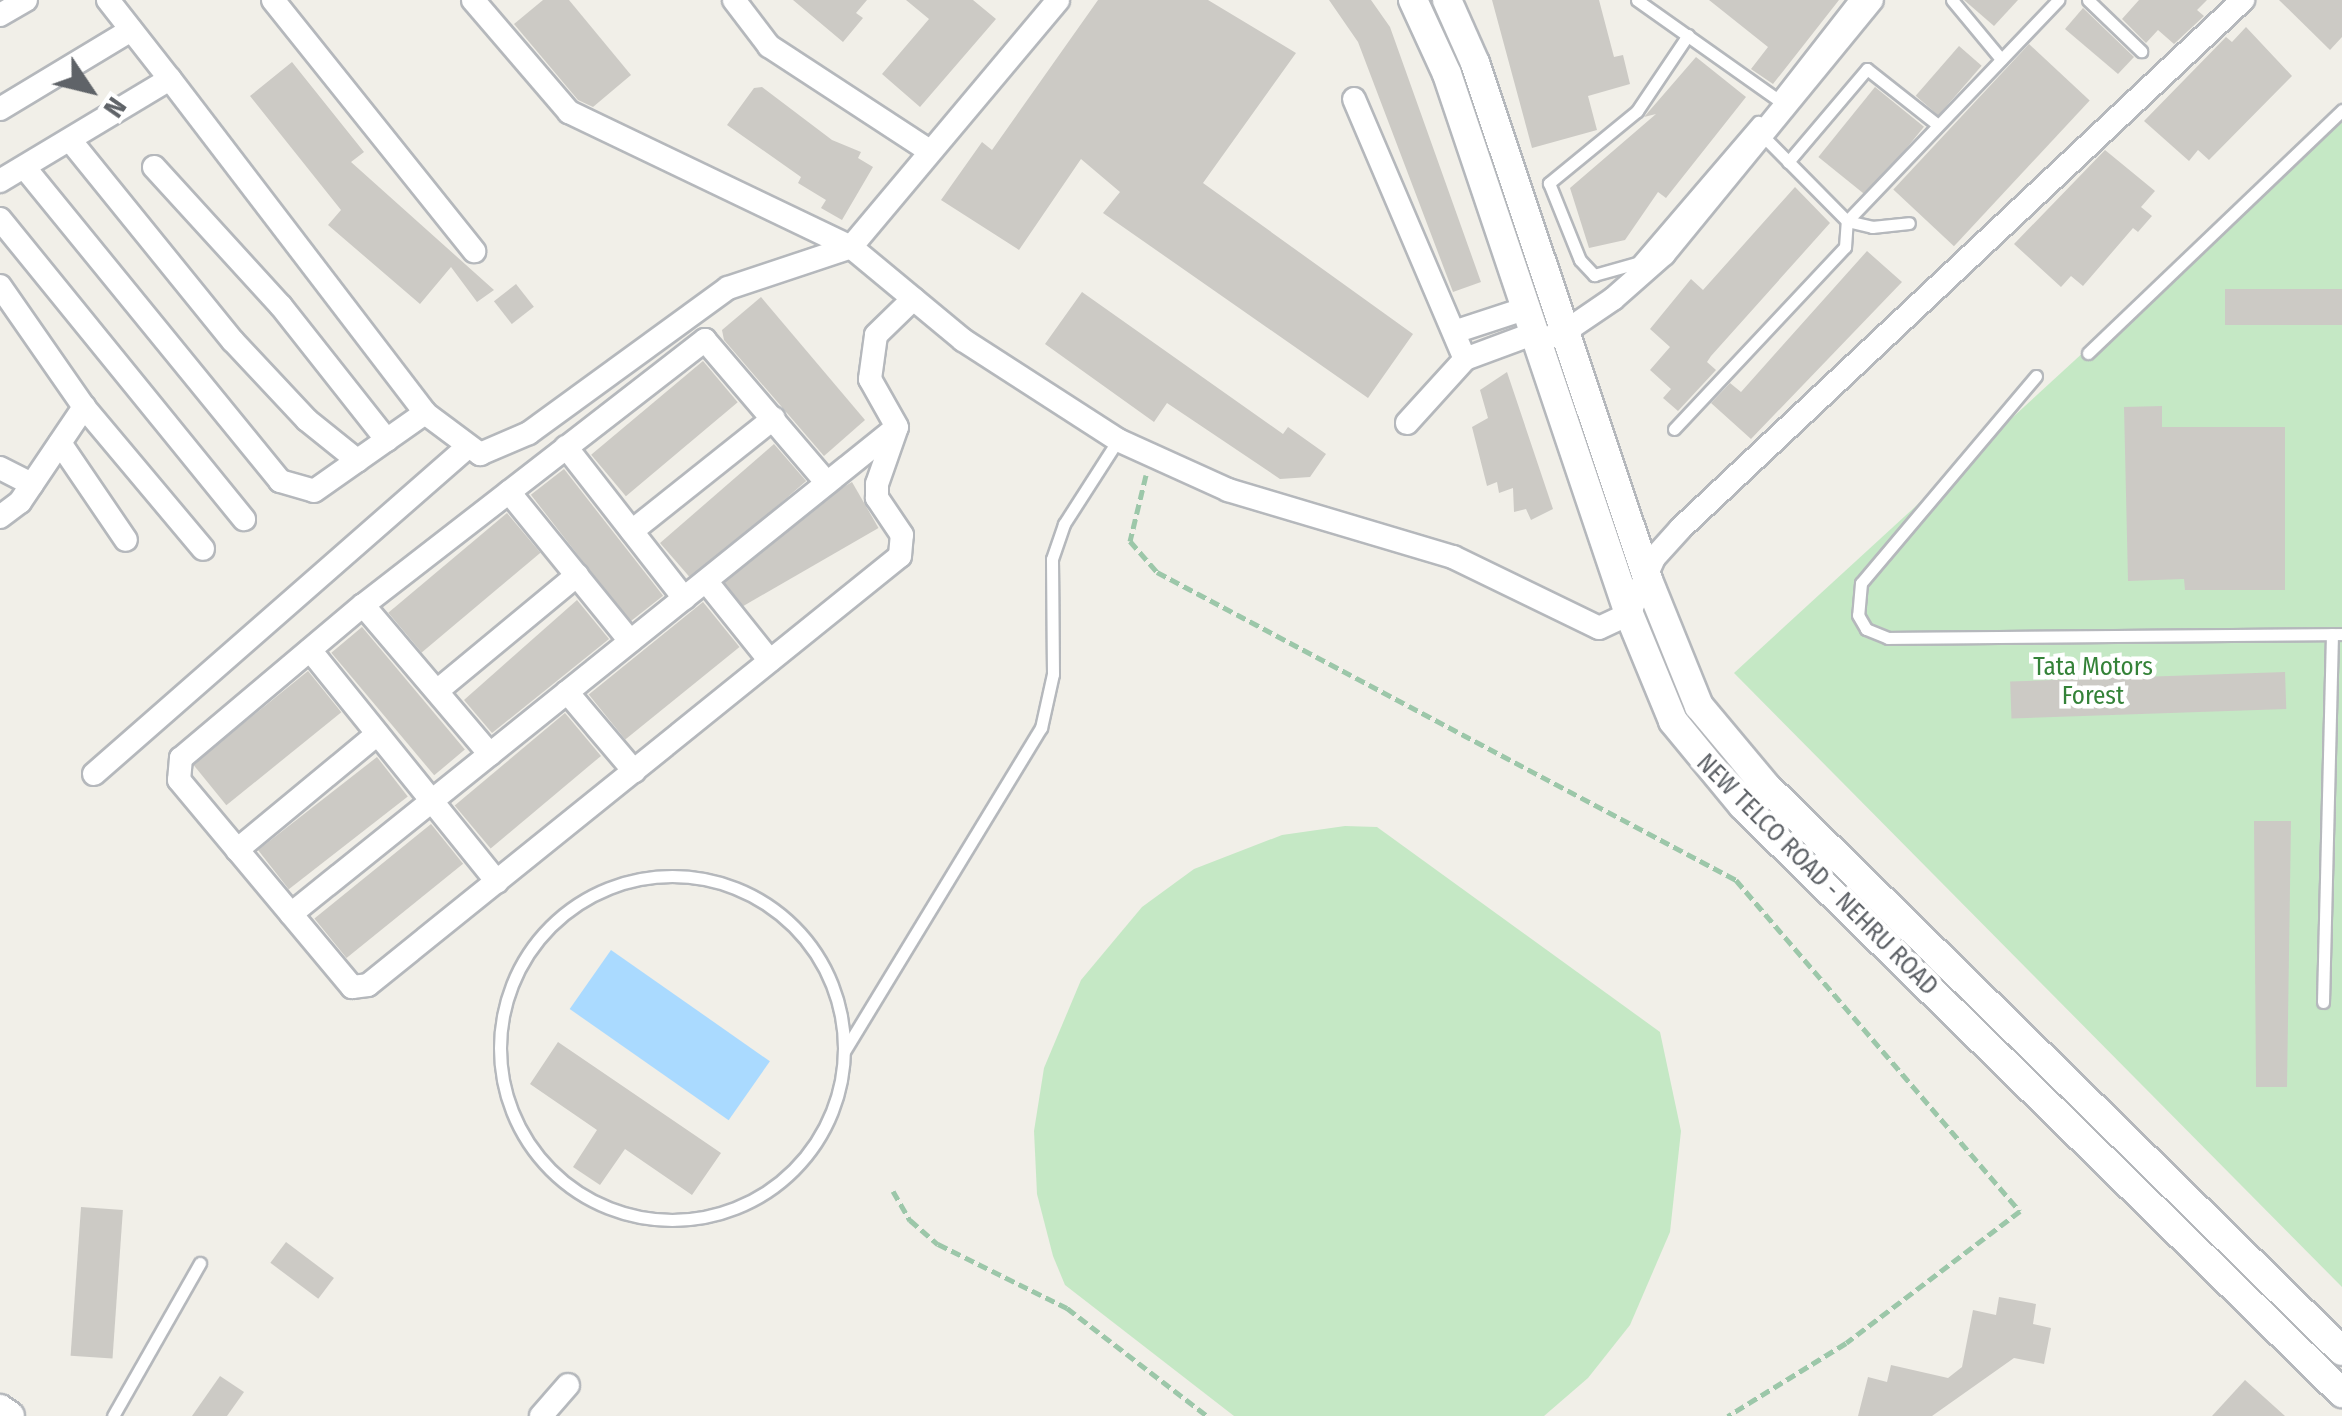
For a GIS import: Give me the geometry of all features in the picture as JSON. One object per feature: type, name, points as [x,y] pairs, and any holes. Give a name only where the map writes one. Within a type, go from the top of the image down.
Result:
[{"type":"street","points":[[0,14],[26,0]]},
{"type":"street","points":[[108,0],[425,414],[480,454],[507,446],[728,288],[852,247],[928,150],[1058,0]]},
{"type":"street","points":[[273,0],[474,251]]},
{"type":"street","points":[[474,0],[569,112],[852,247],[962,340],[1150,458],[1228,490],[1453,558],[1588,625],[1610,625],[1629,614],[1648,580],[1654,558],[1680,529],[2243,0]]},
{"type":"street","name":"NEW TELCO ROAD - NEHRU ROAD","points":[[1414,0],[1447,74],[1629,614],[1673,721],[1732,794],[2341,1389]]},
{"type":"street","name":"NEW TELCO ROAD - NEHRU ROAD","points":[[1447,0],[1476,63],[1678,661],[1721,738],[2342,1352]]},
{"type":"street","points":[[1454,332],[1533,327],[1566,332],[1664,254],[1872,0]]},
{"type":"street","points":[[748,6],[769,46],[928,150]]},
{"type":"street","points":[[0,110],[131,30]]},
{"type":"street","points":[[0,181],[170,79]]},
{"type":"street","points":[[1354,100],[1466,359]]},
{"type":"street","points":[[70,140],[233,341],[307,420],[358,462]]},
{"type":"street","points":[[154,167],[281,306],[387,440]]},
{"type":"street","points":[[25,168],[280,481],[314,491],[425,414]]},
{"type":"street","points":[[0,219],[244,519]]},
{"type":"street","points":[[0,286],[84,407],[204,549]]},
{"type":"street","points":[[827,484],[705,340],[363,605],[175,768],[237,850],[360,988],[497,882],[905,548],[878,498],[896,427],[870,379],[876,334],[913,299]]},
{"type":"street","points":[[0,326],[18,309]]},
{"type":"street","points":[[1406,423],[1466,359],[1533,327]]},
{"type":"street","points":[[0,517],[32,484],[84,407]]},
{"type":"street","points":[[632,530],[774,418]]},
{"type":"street","points":[[291,914],[896,427]]},
{"type":"street","points":[[60,443],[126,540]]},
{"type":"street","points":[[94,774],[468,447]]},
{"type":"street","points":[[566,447],[684,598]]},
{"type":"street","points":[[0,468],[32,484]]},
{"type":"street","points":[[509,492],[630,641]]},
{"type":"street","points":[[436,691],[576,575]]},
{"type":"street","points":[[706,580],[770,661]]},
{"type":"street","points":[[363,605],[490,754]]},
{"type":"street","points":[[310,650],[497,882]]},
{"type":"street","points":[[567,692],[634,771]]},
{"type":"street","points":[[237,850],[376,734]]},
{"type":"street","points":[[540,1416],[568,1385]]},
{"type":"street","points":[[0,1409],[10,1416]]},
{"type":"lane","points":[[1637,0],[1777,98]]},
{"type":"lane","points":[[1688,35],[1637,112],[1550,183],[1580,260],[1594,275],[1648,254],[1854,0]]},
{"type":"lane","points":[[1952,0],[2001,59]]},
{"type":"lane","points":[[1674,428],[1846,247],[1847,220],[2058,0]]},
{"type":"lane","points":[[2088,0],[2142,50]]},
{"type":"lane","points":[[1788,162],[1867,70],[1879,72],[1938,125]]},
{"type":"lane","points":[[2088,353],[2342,110]]},
{"type":"lane","points":[[1763,136],[1847,220],[1909,223]]},
{"type":"lane","points":[[2036,376],[1861,583],[1858,616],[1866,629],[1888,638],[2337,634],[2323,1002]]},
{"type":"lane","points":[[845,1050],[834,989],[792,925],[727,885],[666,876],[606,890],[567,914],[534,946],[507,1002],[501,1063],[517,1122],[552,1172],[603,1206],[663,1221],[724,1212],[789,1173],[833,1110],[845,1050],[1041,728],[1053,674],[1052,559],[1064,524],[1118,440]]},
{"type":"lane","points":[[112,1416],[200,1263]]},
{"type":"path","points":[[1150,458],[1130,541],[1157,572],[1736,880],[2020,1211],[1846,1343],[1728,1416]]},
{"type":"path","points":[[893,1191],[910,1220],[938,1244],[1067,1308],[1208,1416]]},
{"type":"green space","name":"Tata Motors Forest","points":[[2342,115],[2342,1287],[1734,673]]},
{"type":"green space","points":[[1345,826],[1377,827],[1660,1032],[1681,1131],[1670,1232],[1630,1325],[1588,1378],[1544,1416],[1234,1416],[1065,1285],[1053,1256],[1037,1194],[1034,1131],[1044,1068],[1081,980],[1142,907],[1194,869],[1282,835]]},
{"type":"water","points":[[611,950],[770,1061],[729,1120],[570,1009]]},
{"type":"building","points":[[543,0],[569,0],[631,75],[593,107],[578,100],[514,24]]},
{"type":"building","points":[[793,0],[867,0],[856,13],[863,18],[843,42]]},
{"type":"building","points":[[906,0],[973,0],[996,19],[920,107],[882,74],[929,19]]},
{"type":"building","points":[[1098,0],[1208,0],[1296,53],[1203,183],[1413,334],[1368,398],[1103,213],[1120,192],[1081,159],[1019,250],[941,200],[982,142],[992,150]]},
{"type":"building","points":[[1329,0],[1371,0],[1390,27],[1481,282],[1453,292],[1358,42]]},
{"type":"building","points":[[1492,0],[1599,0],[1614,57],[1623,55],[1630,84],[1588,96],[1597,130],[1532,148]]},
{"type":"building","points":[[1709,0],[1839,0],[1773,84],[1751,69],[1768,47]]},
{"type":"building","points":[[1964,0],[2018,0],[1994,26]]},
{"type":"building","points":[[2139,0],[2207,0],[2197,10],[2204,16],[2174,44],[2158,30],[2146,43],[2122,19]]},
{"type":"building","points":[[2279,0],[2342,0],[2342,37],[2330,50]]},
{"type":"building","points":[[2083,8],[2134,57],[2118,74],[2065,29]]},
{"type":"building","points":[[2246,27],[2292,76],[2209,160],[2198,150],[2189,161],[2144,121],[2226,37],[2232,42]]},
{"type":"building","points":[[2029,44],[2090,101],[1954,246],[1893,190]]},
{"type":"building","points":[[1959,46],[1982,66],[1938,115],[1916,96]]},
{"type":"building","points":[[1696,57],[1746,97],[1666,198],[1658,192],[1625,240],[1589,248],[1570,188],[1656,114],[1644,117]]},
{"type":"building","points":[[292,62],[364,152],[351,162],[494,290],[477,302],[451,267],[420,304],[328,225],[341,210],[250,96]]},
{"type":"building","points":[[762,87],[832,140],[861,152],[858,158],[873,167],[842,220],[821,208],[826,200],[798,183],[801,177],[727,125],[754,88]]},
{"type":"building","points":[[1875,87],[1924,127],[1867,197],[1818,157]]},
{"type":"building","points":[[2105,150],[2155,191],[2141,207],[2152,216],[2138,232],[2133,228],[2083,286],[2071,276],[2061,287],[2014,244]]},
{"type":"building","points":[[1795,187],[1830,223],[1711,356],[1707,362],[1716,370],[1678,411],[1663,398],[1671,389],[1650,370],[1670,347],[1650,329],[1691,279],[1703,290]]},
{"type":"building","points":[[1867,251],[1902,282],[1751,439],[1711,403],[1730,383],[1741,392]]},
{"type":"building","points":[[516,284],[534,307],[512,324],[494,301]]},
{"type":"building","points":[[2225,289],[2342,289],[2342,325],[2225,325]]},
{"type":"building","points":[[1082,292],[1283,434],[1288,427],[1326,454],[1310,477],[1280,479],[1167,403],[1154,422],[1045,344]]},
{"type":"building","points":[[761,297],[865,420],[824,456],[724,340],[722,330]]},
{"type":"building","points":[[703,361],[738,402],[626,496],[591,455]]},
{"type":"building","points":[[1507,372],[1553,509],[1531,520],[1526,509],[1514,512],[1513,488],[1499,493],[1497,482],[1487,486],[1472,427],[1488,418],[1480,390]]},
{"type":"building","points":[[2162,406],[2162,427],[2285,427],[2285,590],[2185,590],[2184,579],[2128,581],[2124,407]]},
{"type":"building","points":[[774,444],[806,481],[692,580],[660,543]]},
{"type":"building","points":[[564,469],[663,596],[630,622],[531,495]]},
{"type":"building","points":[[852,482],[878,528],[739,608],[713,562]]},
{"type":"building","points":[[507,513],[540,553],[422,652],[388,613]]},
{"type":"building","points":[[577,600],[609,639],[492,733],[464,700]]},
{"type":"building","points":[[703,602],[740,647],[625,740],[589,695]]},
{"type":"building","points":[[362,627],[465,750],[434,775],[331,653]]},
{"type":"building","points":[[308,671],[341,712],[226,805],[193,764]]},
{"type":"building","points":[[2285,672],[2286,709],[2011,719],[2010,682]]},
{"type":"building","points":[[565,713],[601,756],[491,848],[455,806]]},
{"type":"building","points":[[377,757],[408,796],[289,889],[258,850]]},
{"type":"building","points":[[2254,821],[2291,821],[2287,1087],[2256,1087]]},
{"type":"building","points":[[431,824],[463,864],[347,958],[314,918]]},
{"type":"building","points":[[558,1042],[721,1153],[692,1195],[625,1149],[600,1185],[573,1167],[597,1130],[530,1084]]},
{"type":"building","points":[[81,1207],[123,1210],[113,1359],[71,1356]]},
{"type":"building","points":[[286,1242],[334,1278],[318,1299],[270,1263]]},
{"type":"building","points":[[1999,1297],[2036,1304],[2033,1324],[2051,1328],[2044,1364],[2014,1358],[1932,1416],[1858,1416],[1868,1377],[1887,1382],[1891,1365],[1948,1378],[1962,1367],[1973,1310],[1996,1315]]},
{"type":"building","points":[[220,1376],[244,1392],[227,1416],[192,1416]]},
{"type":"building","points":[[2245,1380],[2285,1416],[2212,1416]]}]
